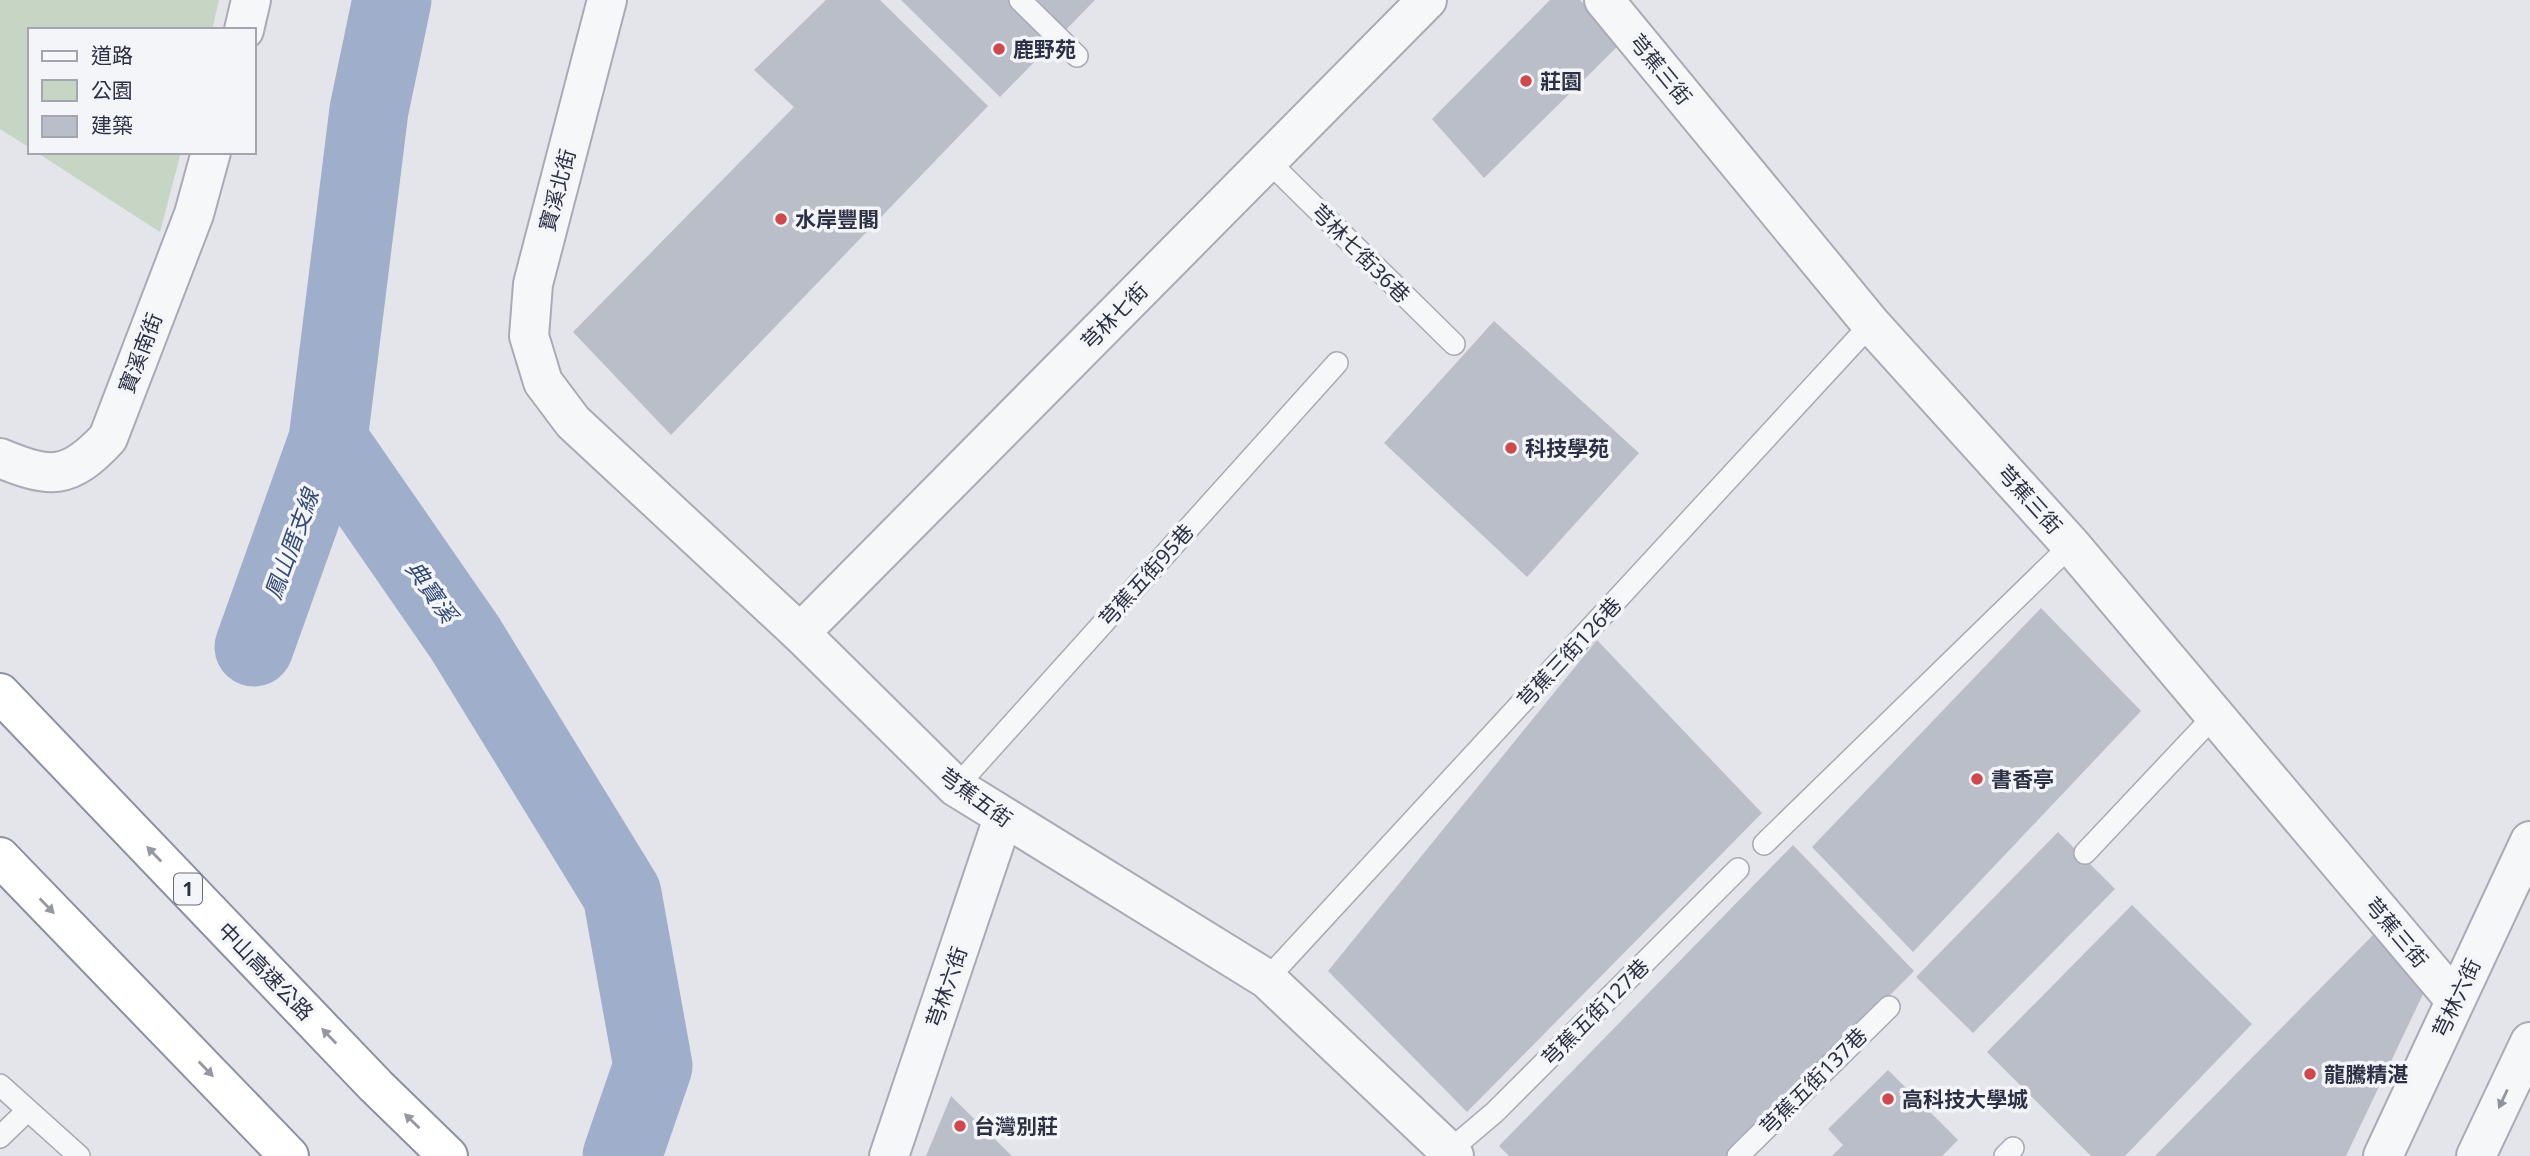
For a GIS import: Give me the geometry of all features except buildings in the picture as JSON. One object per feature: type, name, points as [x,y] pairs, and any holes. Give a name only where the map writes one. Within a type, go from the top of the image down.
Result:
[{"type":"highway","name":"中山高速公路","points":[[0,693],[376,1086],[449,1156]]},
{"type":"highway","points":[[0,857],[289,1156]]},
{"type":"street","points":[[244,28],[251,0]]},
{"type":"street","name":"寶溪北街","points":[[543,382],[529,336],[533,284],[607,0]]},
{"type":"street","name":"芎林七街","points":[[800,633],[1427,0]]},
{"type":"street","name":"芎蕉三街","points":[[1604,0],[1871,324],[2071,545],[2455,1000]]},
{"type":"street","name":"寶溪南街","points":[[0,457],[32,471],[60,473],[88,459],[108,438],[194,214],[210,154]]},
{"type":"street","name":"芎蕉五街","points":[[543,382],[573,422],[800,633],[956,787],[1267,979],[1452,1154]]},
{"type":"street","name":"芎林六街","points":[[888,1156],[1003,818]]},
{"type":"street","name":"芎林六街","points":[[2383,1156],[2530,841]]},
{"type":"street","points":[[2476,1156],[2530,1042]]},
{"type":"lane","points":[[1020,0],[1077,56]]},
{"type":"lane","name":"芎林七街36巷","points":[[1268,161],[1454,344]]},
{"type":"lane","name":"芎蕉三街126巷","points":[[1267,979],[1871,324]]},
{"type":"lane","name":"芎蕉五街95巷","points":[[956,787],[1337,363]]},
{"type":"lane","points":[[1764,844],[2071,545]]},
{"type":"lane","points":[[2085,853],[2214,716]]},
{"type":"lane","name":"芎蕉五街127巷","points":[[1452,1154],[1738,869]]},
{"type":"lane","name":"芎蕉五街137巷","points":[[1738,1156],[1889,1007]]},
{"type":"lane","points":[[0,1085],[79,1156]]},
{"type":"lane","points":[[0,1137],[29,1110]]},
{"type":"green space","points":[[0,0],[219,0],[212,28],[28,28],[28,147],[0,129]]},
{"type":"green space","points":[[39,154],[180,154],[160,232]]},
{"type":"waterway","name":"典寶溪","points":[[392,0],[369,110],[328,440],[465,638],[622,894],[653,1066],[622,1156]]},
{"type":"waterway","name":"鳳山厝支線","points":[[254,647],[328,440]]},
{"type":"place","name":"鹿野苑","points":[[999,49]]},
{"type":"place","name":"莊園","points":[[1526,81]]},
{"type":"place","name":"水岸豐閣","points":[[781,219]]},
{"type":"place","name":"科技學苑","points":[[1511,448]]},
{"type":"place","name":"書香亭","points":[[1977,779]]},
{"type":"place","name":"龍騰精湛","points":[[2310,1074]]},
{"type":"place","name":"高科技大學城","points":[[1888,1099]]},
{"type":"place","name":"台灣別莊","points":[[960,1126]]}]
